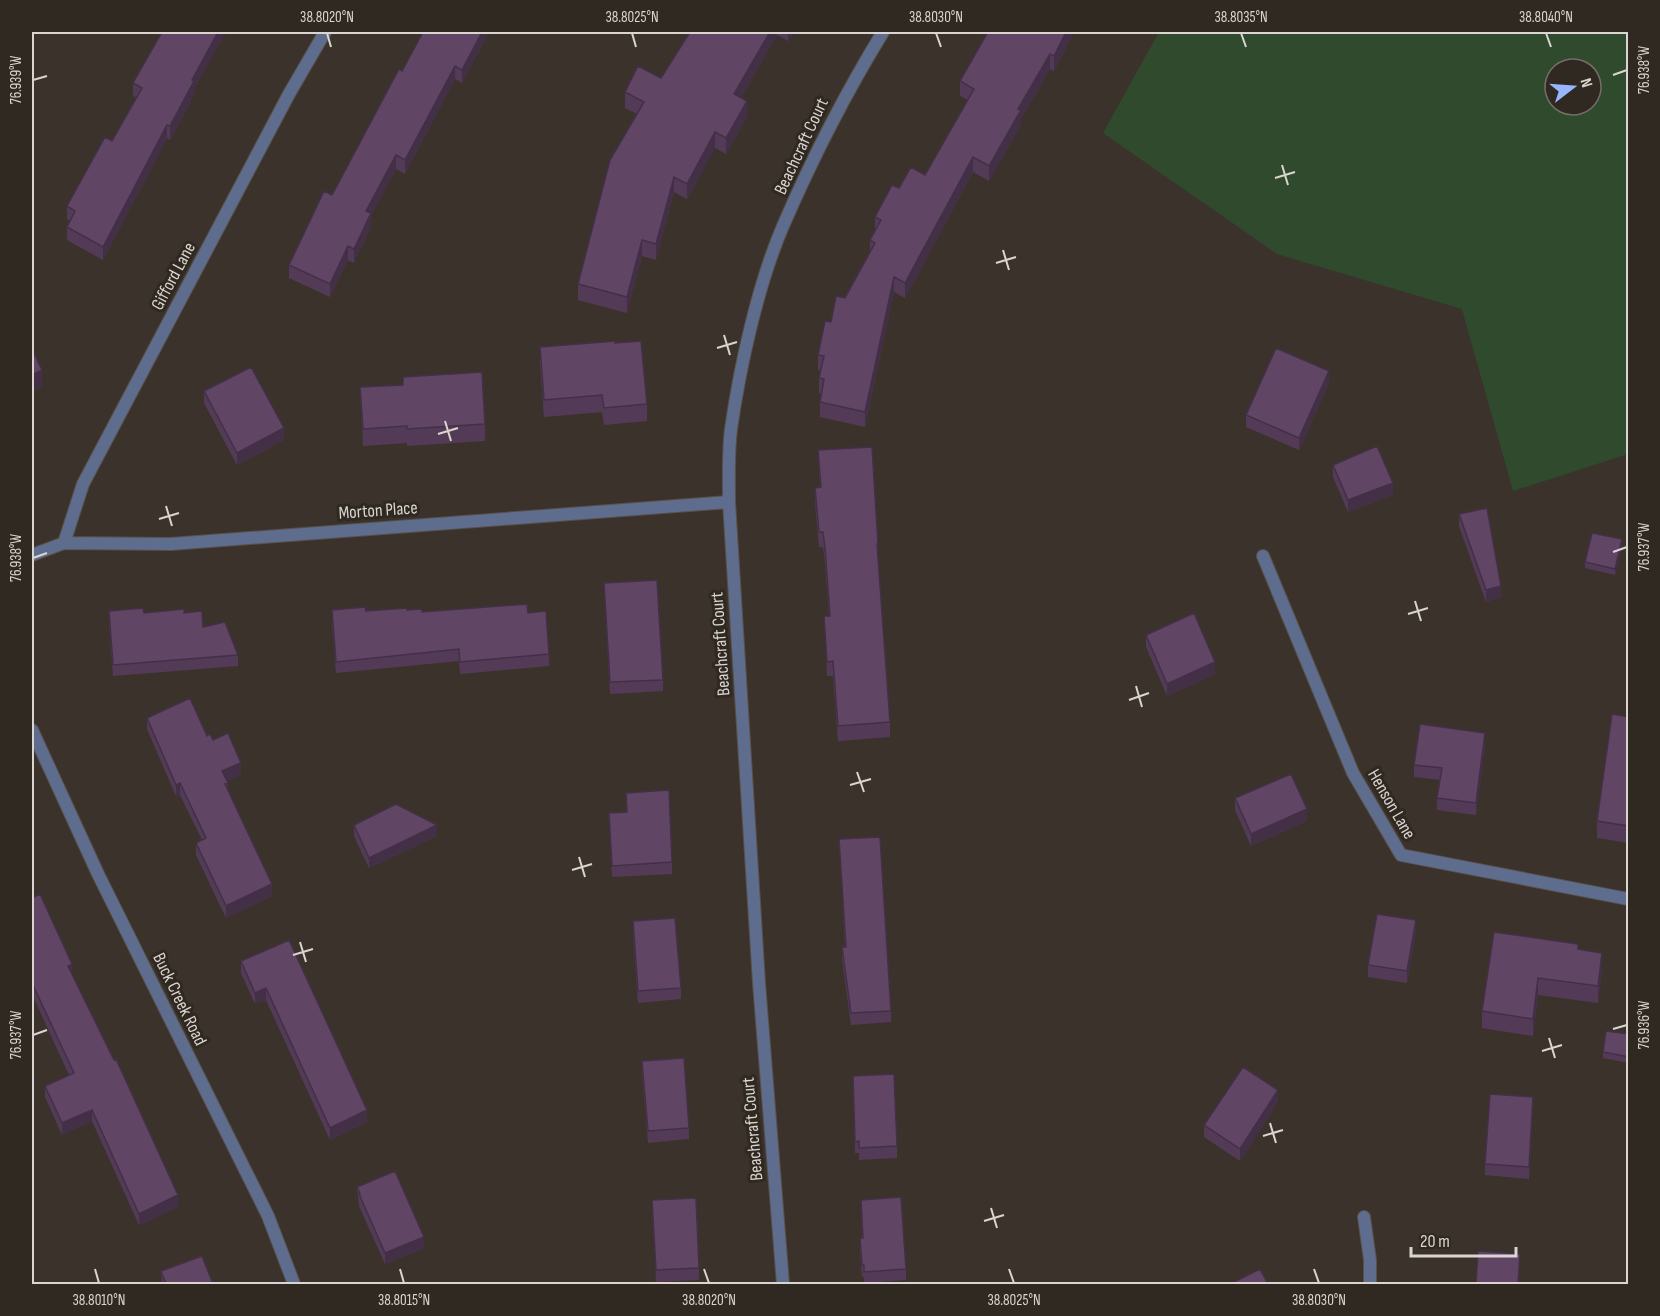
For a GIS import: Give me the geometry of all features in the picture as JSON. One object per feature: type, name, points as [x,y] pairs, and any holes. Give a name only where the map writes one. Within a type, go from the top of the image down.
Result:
[{"type":"street","name":"Gifford Lane","points":[[64,543],[83,483],[289,94],[325,32]]},
{"type":"street","name":"Beachcraft Court","points":[[783,1284],[759,983],[729,502],[731,430],[744,360],[761,291],[783,228],[848,89],[883,32]]},
{"type":"street","name":"Morton Place","points":[[32,555],[64,543],[171,544],[729,502]]},
{"type":"street","name":"Henson Lane","points":[[1263,556],[1353,773],[1401,855],[1629,898]]},
{"type":"street","name":"Buck Creek Road","points":[[32,730],[98,874],[268,1216],[294,1284]]},
{"type":"street","points":[[1364,1217],[1370,1260],[1370,1284]]},
{"type":"green space","points":[[1159,32],[1628,32],[1628,454],[1513,491],[1462,309],[1277,254],[1103,133]]},
{"type":"building","points":[[162,32],[218,32],[170,126],[167,125],[103,247],[67,227],[75,211],[67,206],[105,137],[112,141],[142,88],[133,83]]},
{"type":"building","points":[[423,32],[482,32],[462,70],[455,66],[405,160],[396,155],[366,211],[371,213],[354,249],[348,246],[330,284],[289,265],[324,191],[332,195],[399,69],[402,71]]},
{"type":"building","points":[[690,32],[770,32],[734,94],[747,101],[726,138],[715,132],[687,184],[674,177],[656,244],[642,240],[627,297],[578,284],[610,160],[644,102],[625,92],[638,66],[661,78]]},
{"type":"building","points":[[988,32],[1066,32],[1054,56],[1050,54],[1018,109],[1021,110],[989,166],[973,157],[905,283],[894,277],[865,412],[820,402],[824,379],[819,378],[824,356],[818,355],[825,321],[831,322],[836,296],[845,298],[875,243],[870,240],[881,220],[875,217],[892,185],[899,188],[911,167],[925,175],[974,89],[960,81]]},
{"type":"building","points":[[616,341],[615,343],[641,341],[647,404],[604,408],[602,395],[544,400],[540,347]]},
{"type":"building","points":[[1276,348],[1329,371],[1299,438],[1246,415]]},
{"type":"building","points":[[32,349],[42,370],[32,375]]},
{"type":"building","points":[[251,367],[284,428],[237,453],[204,391]]},
{"type":"building","points":[[482,372],[485,424],[407,429],[407,426],[363,429],[360,387],[403,385],[403,377]]},
{"type":"building","points":[[1377,446],[1393,483],[1348,500],[1333,465]]},
{"type":"building","points":[[872,447],[890,722],[838,726],[833,661],[827,662],[824,616],[830,616],[825,548],[823,532],[819,532],[815,488],[821,487],[818,450]]},
{"type":"building","points":[[1487,508],[1501,586],[1486,590],[1459,514]]},
{"type":"building","points":[[1592,533],[1622,539],[1615,569],[1585,562]]},
{"type":"building","points":[[657,580],[663,680],[610,682],[604,583]]},
{"type":"building","points":[[527,604],[528,613],[546,611],[549,654],[460,662],[459,649],[336,662],[332,610],[365,607],[366,611],[407,608],[407,610],[422,609],[422,612]]},
{"type":"building","points":[[143,608],[144,613],[184,609],[184,613],[202,611],[203,627],[225,622],[238,655],[113,665],[109,611]]},
{"type":"building","points":[[1194,613],[1215,662],[1167,684],[1146,635]]},
{"type":"building","points":[[190,698],[207,736],[210,734],[213,740],[228,733],[241,763],[222,771],[228,783],[225,784],[272,884],[226,906],[196,843],[206,838],[180,783],[176,785],[147,718]]},
{"type":"building","points":[[1612,714],[1629,717],[1629,826],[1597,821]]},
{"type":"building","points":[[1420,724],[1485,733],[1476,803],[1437,798],[1442,768],[1414,765]]},
{"type":"building","points":[[1291,774],[1307,809],[1251,834],[1235,798]]},
{"type":"building","points":[[669,790],[672,862],[612,866],[609,813],[627,812],[626,793]]},
{"type":"building","points":[[396,804],[437,825],[369,858],[354,825]]},
{"type":"building","points":[[880,837],[891,1011],[851,1013],[842,947],[846,947],[839,839]]},
{"type":"building","points":[[32,892],[34,897],[40,894],[72,964],[68,966],[114,1060],[116,1059],[178,1195],[139,1214],[92,1110],[62,1123],[45,1086],[74,1073],[32,983]]},
{"type":"building","points":[[1377,914],[1416,920],[1407,971],[1368,965]]},
{"type":"building","points":[[675,918],[681,988],[638,991],[633,921]]},
{"type":"building","points":[[1494,932],[1578,944],[1578,949],[1602,953],[1598,986],[1538,978],[1533,1019],[1482,1011]]},
{"type":"building","points":[[289,940],[367,1110],[330,1128],[266,988],[255,993],[241,961]]},
{"type":"building","points":[[1606,1031],[1629,1034],[1629,1057],[1603,1052]]},
{"type":"building","points":[[684,1058],[689,1128],[648,1131],[642,1061]]},
{"type":"building","points":[[1243,1067],[1278,1090],[1240,1149],[1204,1125]]},
{"type":"building","points":[[894,1074],[897,1146],[859,1148],[859,1141],[855,1142],[853,1076]]},
{"type":"building","points":[[1490,1094],[1533,1097],[1529,1167],[1485,1164]]},
{"type":"building","points":[[395,1171],[424,1237],[385,1253],[357,1187]]},
{"type":"building","points":[[901,1197],[906,1269],[864,1272],[860,1238],[863,1238],[861,1200]]},
{"type":"building","points":[[696,1198],[699,1268],[656,1270],[652,1200]]},
{"type":"building","points":[[1478,1251],[1520,1254],[1518,1284],[1476,1284]]},
{"type":"building","points":[[202,1256],[213,1284],[166,1284],[161,1271]]},
{"type":"building","points":[[1260,1269],[1268,1284],[1230,1284]]}]
